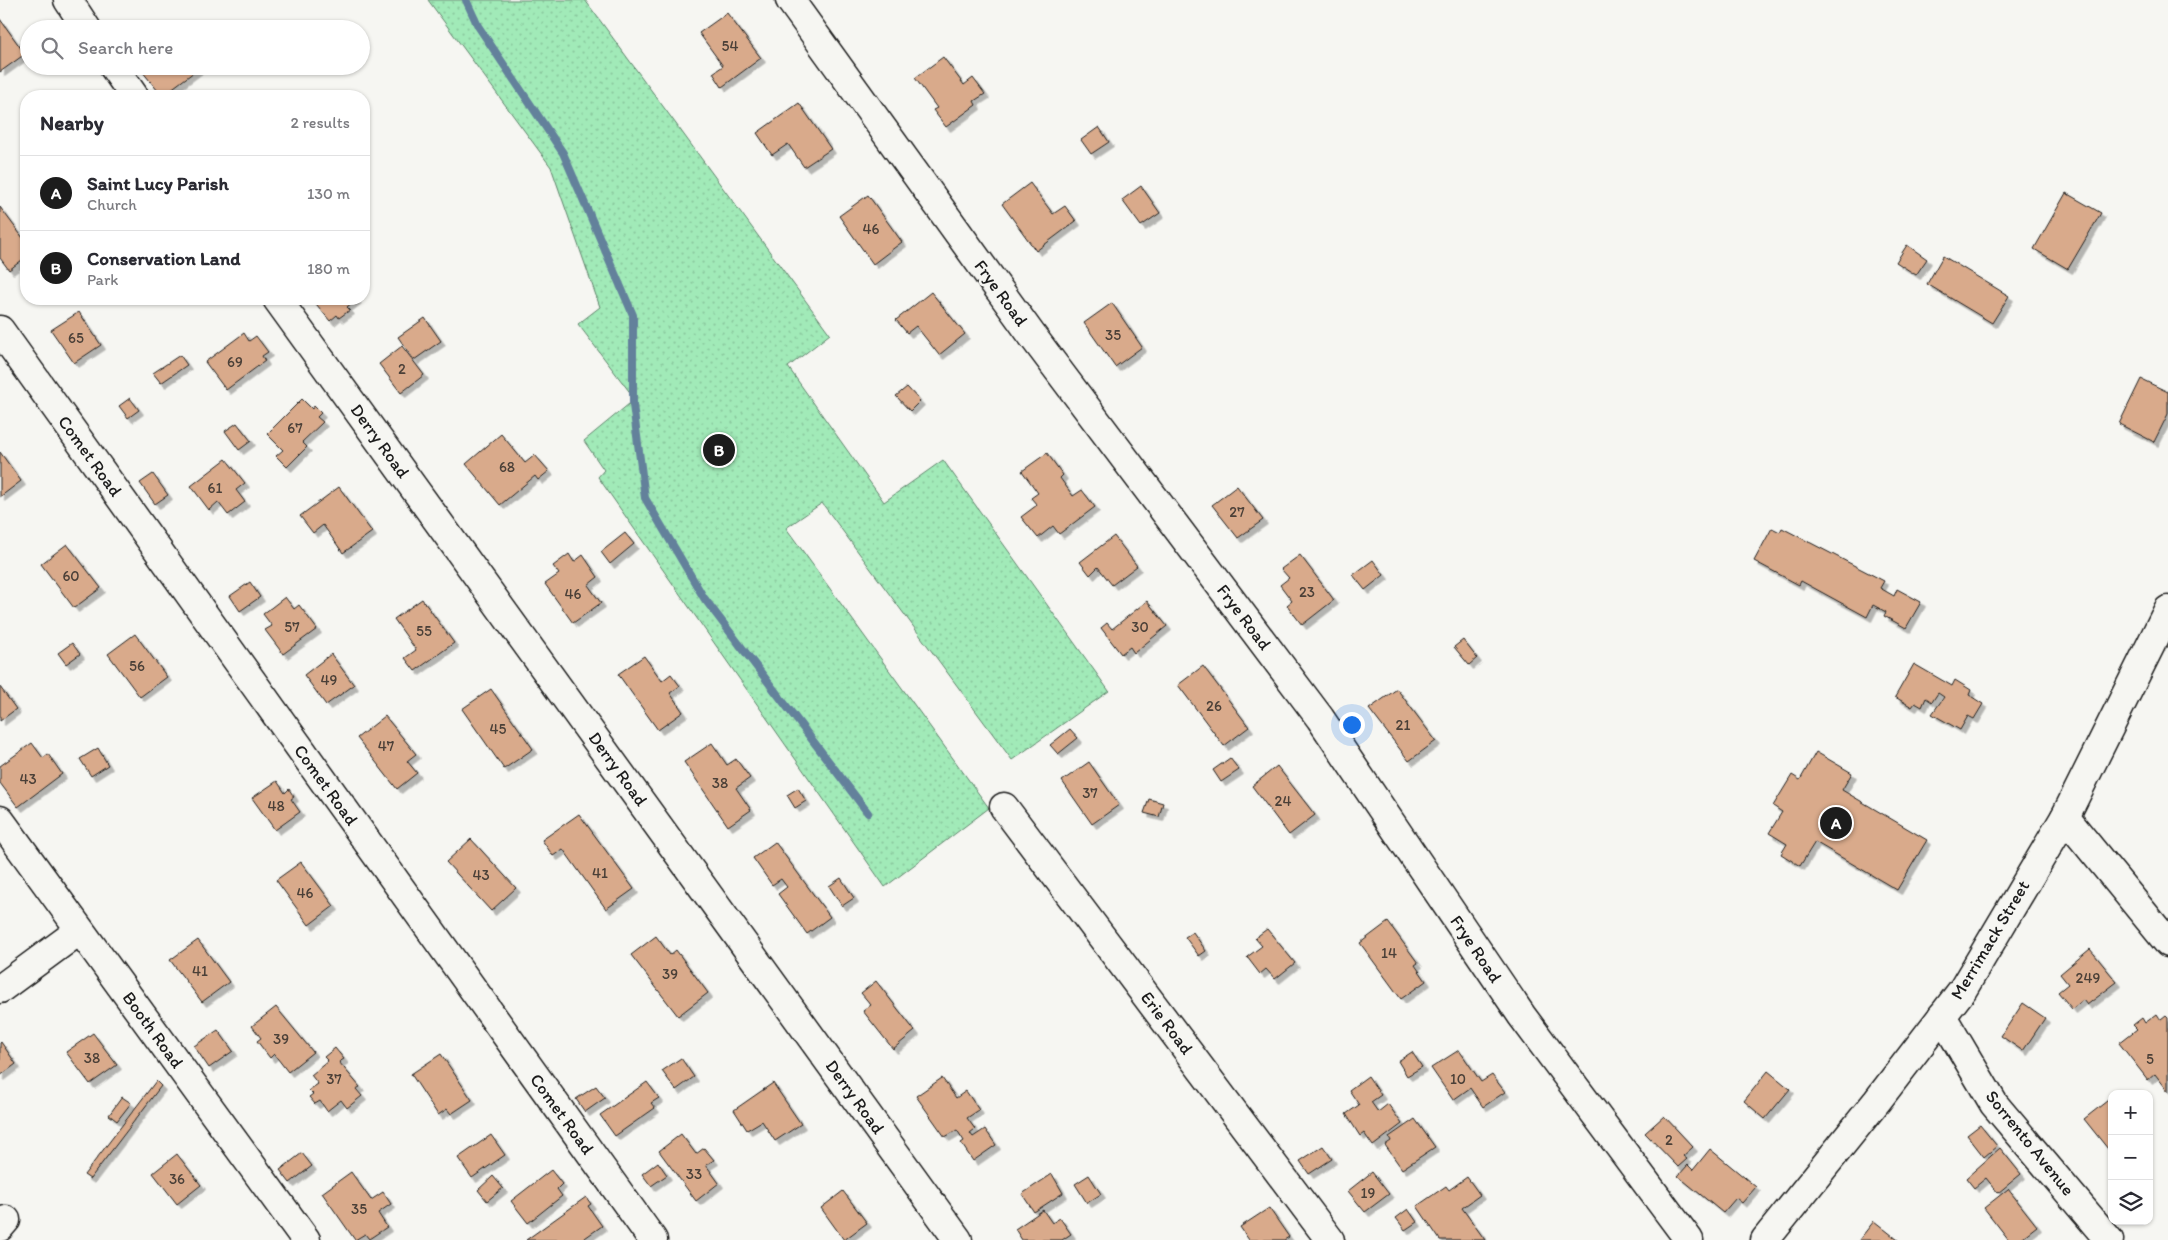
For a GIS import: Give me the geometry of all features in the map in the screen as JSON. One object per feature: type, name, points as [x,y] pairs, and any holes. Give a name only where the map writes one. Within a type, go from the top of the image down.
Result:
[{"type":"street","points":[[68,0],[81,20]]},
{"type":"street","name":"Frye Road","points":[[790,0],[1031,334],[1320,718],[1522,1016],[1689,1240]]},
{"type":"street","points":[[119,75],[130,90]]},
{"type":"street","name":"Derry Road","points":[[281,305],[958,1240]]},
{"type":"street","name":"Comet Road","points":[[0,330],[653,1240]]},
{"type":"street","name":"Merrimack Street","points":[[1765,1240],[1963,989],[2066,817],[2168,610]]},
{"type":"street","name":"Erie Road","points":[[1004,807],[1330,1240]]},
{"type":"street","points":[[2066,817],[2168,943]]},
{"type":"street","name":"Booth Road","points":[[0,820],[306,1240]]},
{"type":"street","points":[[0,989],[80,930]]},
{"type":"street","name":"Sorrento Avenue","points":[[1942,1016],[1994,1104],[2109,1240]]},
{"type":"green space","points":[[428,0],[585,0],[830,334],[788,367],[884,502],[943,460],[1109,691],[1012,760],[822,503],[786,528],[989,808],[885,887],[598,477],[604,470],[584,441],[635,399],[578,324],[600,307],[551,167]]},
{"type":"building","points":[[727,13],[761,58],[722,87],[713,73],[723,66],[699,33]]},
{"type":"building","points":[[0,19],[20,47],[20,58],[0,72]]},
{"type":"building","points":[[943,57],[964,85],[973,78],[985,94],[974,101],[976,105],[946,127],[933,110],[937,108],[915,78]]},
{"type":"building","points":[[145,75],[190,75],[170,90],[157,90]]},
{"type":"building","points":[[799,103],[831,149],[804,167],[788,144],[772,155],[757,133]]},
{"type":"building","points":[[1099,127],[1109,142],[1091,154],[1081,140]]},
{"type":"building","points":[[1030,183],[1053,214],[1065,206],[1076,221],[1036,251],[1002,204]]},
{"type":"building","points":[[1141,186],[1160,213],[1141,226],[1122,200]]},
{"type":"building","points":[[2066,193],[2101,213],[2068,269],[2034,249]]},
{"type":"building","points":[[868,195],[902,242],[873,264],[839,216]]},
{"type":"building","points":[[0,207],[20,234],[20,262],[9,270],[0,258]]},
{"type":"building","points":[[1907,245],[1927,259],[1916,275],[1896,262]]},
{"type":"building","points":[[1943,256],[2009,296],[1992,323],[1927,284]]},
{"type":"building","points":[[931,292],[965,334],[939,355],[916,326],[907,333],[896,320]]},
{"type":"building","points":[[1112,303],[1142,347],[1115,367],[1084,323]]},
{"type":"building","points":[[317,305],[350,305],[347,307],[350,310],[339,318],[337,315],[330,321]]},
{"type":"building","points":[[79,312],[101,345],[74,363],[51,330]]},
{"type":"building","points":[[425,318],[441,341],[414,360],[398,337]]},
{"type":"building","points":[[244,333],[249,341],[256,336],[268,352],[262,356],[265,361],[226,390],[205,362]]},
{"type":"building","points":[[402,346],[424,375],[401,393],[379,364]]},
{"type":"building","points":[[180,355],[187,365],[161,383],[153,373]]},
{"type":"building","points":[[2141,379],[2168,392],[2168,414],[2154,442],[2119,424]]},
{"type":"building","points":[[907,387],[920,401],[910,411],[896,396]]},
{"type":"building","points":[[130,398],[139,410],[128,418],[119,406]]},
{"type":"building","points":[[302,399],[312,409],[314,406],[321,413],[317,417],[323,422],[302,442],[307,447],[287,467],[276,456],[283,450],[267,434]]},
{"type":"building","points":[[237,423],[251,441],[239,450],[225,431]]},
{"type":"building","points":[[501,434],[525,463],[535,455],[549,471],[538,480],[535,476],[500,505],[466,464]]},
{"type":"building","points":[[0,452],[21,481],[0,497]]},
{"type":"building","points":[[1047,453],[1063,475],[1060,478],[1073,496],[1082,490],[1095,507],[1059,534],[1053,526],[1038,538],[1021,517],[1037,505],[1031,498],[1038,493],[1022,471]]},
{"type":"building","points":[[226,459],[245,483],[236,490],[245,502],[228,515],[218,502],[209,510],[191,486]]},
{"type":"building","points":[[153,474],[168,495],[155,504],[140,483]]},
{"type":"building","points":[[1237,486],[1263,520],[1238,538],[1212,505]]},
{"type":"building","points":[[339,487],[372,532],[343,553],[323,525],[313,533],[300,516]]},
{"type":"building","points":[[1772,528],[1780,532],[1782,528],[1884,581],[1880,588],[1894,596],[1897,589],[1921,602],[1906,628],[1884,616],[1886,612],[1873,605],[1867,617],[1801,581],[1799,585],[1754,561]]},
{"type":"building","points":[[625,533],[634,544],[610,564],[601,552]]},
{"type":"building","points":[[1114,536],[1137,566],[1112,585],[1098,567],[1090,575],[1080,562]]},
{"type":"building","points":[[67,544],[101,588],[74,608],[41,564]]},
{"type":"building","points":[[569,554],[574,562],[583,555],[598,577],[588,585],[601,603],[573,623],[545,584],[559,574],[553,566]]},
{"type":"building","points":[[1300,555],[1334,600],[1302,625],[1287,605],[1292,601],[1280,585],[1289,578],[1281,569]]},
{"type":"building","points":[[1373,560],[1384,575],[1365,590],[1353,575]]},
{"type":"building","points":[[250,582],[260,597],[240,611],[230,596]]},
{"type":"building","points":[[285,597],[294,609],[299,605],[317,629],[283,654],[265,630],[272,626],[263,614]]},
{"type":"building","points":[[422,599],[454,643],[415,671],[405,658],[416,650],[394,619]]},
{"type":"building","points":[[1147,601],[1167,626],[1134,653],[1130,647],[1121,654],[1101,628],[1107,623],[1112,629]]},
{"type":"building","points":[[135,634],[167,677],[140,697],[108,654]]},
{"type":"building","points":[[1463,640],[1477,658],[1469,665],[1454,647]]},
{"type":"building","points":[[72,643],[80,654],[66,664],[58,653]]},
{"type":"building","points":[[331,654],[354,685],[326,705],[304,675]]},
{"type":"building","points":[[644,656],[662,681],[671,674],[680,686],[670,693],[683,712],[658,730],[618,674]]},
{"type":"building","points":[[1914,664],[1952,686],[1955,680],[1971,690],[1969,695],[1983,704],[1974,719],[1968,716],[1960,730],[1932,714],[1944,697],[1938,693],[1932,702],[1926,698],[1922,707],[1915,703],[1912,707],[1895,697]]},
{"type":"building","points":[[1203,666],[1249,727],[1224,746],[1178,685]]},
{"type":"building","points":[[0,687],[16,709],[0,721]]},
{"type":"building","points":[[491,689],[533,749],[504,769],[462,709]]},
{"type":"building","points":[[1397,689],[1436,741],[1409,761],[1369,709]]},
{"type":"building","points":[[385,716],[416,754],[407,761],[417,773],[397,789],[357,738]]},
{"type":"building","points":[[1070,729],[1078,738],[1058,754],[1050,745]]},
{"type":"building","points":[[32,743],[43,758],[48,754],[62,774],[18,807],[0,783],[0,766]]},
{"type":"building","points":[[712,743],[727,765],[736,759],[750,778],[736,788],[751,810],[728,826],[684,762]]},
{"type":"building","points":[[98,748],[108,765],[91,776],[80,759]]},
{"type":"building","points":[[1816,752],[1852,773],[1842,790],[1927,840],[1897,890],[1815,842],[1800,866],[1781,854],[1787,844],[1769,833],[1782,812],[1773,806],[1792,775],[1800,780]]},
{"type":"building","points":[[1230,758],[1239,770],[1221,782],[1213,770]]},
{"type":"building","points":[[1089,762],[1119,805],[1092,824],[1062,781]]},
{"type":"building","points":[[1277,766],[1315,815],[1289,835],[1252,786]]},
{"type":"building","points":[[277,781],[285,793],[289,789],[294,797],[291,799],[300,812],[275,830],[252,798]]},
{"type":"building","points":[[798,788],[806,801],[795,808],[787,795]]},
{"type":"building","points":[[1149,799],[1163,803],[1159,817],[1144,813]]},
{"type":"building","points":[[579,814],[634,889],[606,909],[563,849],[553,856],[542,840]]},
{"type":"building","points":[[471,839],[516,888],[491,911],[446,862]]},
{"type":"building","points":[[775,842],[830,917],[807,934],[778,894],[787,887],[781,879],[772,885],[753,858]]},
{"type":"building","points":[[301,862],[334,906],[309,925],[276,880]]},
{"type":"building","points":[[841,878],[854,898],[842,906],[829,886]]},
{"type":"building","points":[[1388,922],[1418,963],[1415,965],[1426,981],[1401,999],[1360,943]]},
{"type":"building","points":[[1267,929],[1295,963],[1275,979],[1266,969],[1260,974],[1247,957],[1262,946],[1255,938]]},
{"type":"building","points":[[1193,932],[1206,951],[1199,956],[1185,937]]},
{"type":"building","points":[[656,936],[670,955],[676,950],[708,993],[678,1016],[631,955]]},
{"type":"building","points":[[198,940],[229,982],[202,1002],[170,960]]},
{"type":"building","points":[[2090,949],[2117,982],[2087,1005],[2083,1000],[2072,1009],[2058,992],[2068,984],[2060,974]]},
{"type":"building","points":[[876,981],[915,1031],[893,1049],[863,1011],[871,1005],[861,993]]},
{"type":"building","points":[[2023,1003],[2045,1018],[2023,1051],[2001,1036]]},
{"type":"building","points":[[276,1007],[313,1052],[288,1072],[274,1054],[270,1058],[257,1041],[261,1038],[252,1026]]},
{"type":"building","points":[[2157,1014],[2161,1020],[2166,1016],[2168,1018],[2168,1091],[2155,1074],[2148,1080],[2119,1043],[2137,1029],[2133,1025],[2142,1018],[2145,1023]]},
{"type":"building","points":[[218,1030],[233,1051],[209,1068],[194,1046]]},
{"type":"building","points":[[93,1033],[117,1065],[90,1084],[66,1052]]},
{"type":"building","points":[[0,1043],[16,1064],[0,1076]]},
{"type":"building","points":[[335,1048],[344,1059],[339,1062],[360,1087],[356,1089],[362,1096],[347,1108],[341,1100],[327,1111],[320,1101],[315,1104],[309,1097],[313,1094],[309,1090],[318,1084],[311,1075],[328,1061],[324,1057]]},
{"type":"building","points":[[1459,1050],[1481,1082],[1492,1075],[1505,1092],[1483,1107],[1470,1088],[1453,1100],[1431,1068]]},
{"type":"building","points":[[1412,1052],[1422,1067],[1407,1076],[1398,1061]]},
{"type":"building","points":[[441,1054],[472,1100],[451,1114],[447,1109],[438,1115],[411,1074]]},
{"type":"building","points":[[681,1058],[694,1077],[676,1090],[662,1071]]},
{"type":"building","points":[[1768,1071],[1790,1089],[1765,1119],[1744,1101]]},
{"type":"building","points":[[1368,1076],[1381,1095],[1371,1102],[1378,1112],[1388,1104],[1402,1124],[1373,1146],[1364,1133],[1360,1136],[1346,1114],[1359,1105],[1349,1090]]},
{"type":"building","points":[[942,1078],[956,1098],[966,1091],[979,1110],[967,1118],[975,1129],[970,1133],[973,1137],[985,1129],[996,1145],[973,1161],[961,1143],[964,1141],[957,1130],[945,1137],[916,1096]]},
{"type":"building","points":[[156,1081],[161,1086],[90,1179],[84,1175]]},
{"type":"building","points":[[647,1082],[659,1098],[651,1103],[655,1108],[615,1136],[600,1115]]},
{"type":"building","points":[[773,1083],[801,1124],[775,1141],[762,1121],[747,1130],[734,1110]]},
{"type":"building","points":[[596,1086],[605,1098],[585,1112],[576,1099]]},
{"type":"building","points":[[122,1097],[131,1103],[117,1121],[109,1115]]},
{"type":"building","points":[[2108,1100],[2108,1149],[2084,1119]]},
{"type":"building","points":[[1664,1116],[1693,1147],[1683,1156],[1687,1159],[1678,1167],[1645,1133]]},
{"type":"building","points":[[1415,1119],[1435,1147],[1402,1169],[1385,1145],[1391,1141],[1389,1137]]},
{"type":"building","points":[[1980,1125],[1997,1146],[1984,1157],[1967,1135]]},
{"type":"building","points":[[681,1134],[696,1154],[704,1148],[714,1160],[706,1165],[719,1183],[696,1201],[659,1151]]},
{"type":"building","points":[[491,1135],[505,1155],[472,1178],[458,1158]]},
{"type":"building","points":[[1323,1146],[1332,1159],[1309,1174],[1300,1161]]},
{"type":"building","points":[[2000,1148],[2021,1174],[1998,1193],[1986,1178],[1974,1188],[1966,1178]]},
{"type":"building","points":[[1710,1149],[1756,1187],[1742,1203],[1736,1198],[1723,1213],[1678,1176],[1688,1165],[1693,1170]]},
{"type":"building","points":[[302,1153],[312,1166],[290,1183],[280,1170]]},
{"type":"building","points":[[177,1154],[201,1185],[177,1204],[153,1173]]},
{"type":"building","points":[[658,1162],[667,1175],[651,1186],[642,1174]]},
{"type":"building","points":[[551,1170],[562,1184],[557,1189],[562,1196],[528,1223],[511,1201]]},
{"type":"building","points":[[351,1172],[371,1200],[383,1192],[391,1204],[378,1213],[387,1227],[369,1239],[365,1234],[355,1240],[322,1193]]},
{"type":"building","points":[[1372,1172],[1389,1194],[1365,1212],[1348,1191]]},
{"type":"building","points":[[1052,1174],[1063,1193],[1034,1212],[1022,1194]]},
{"type":"building","points":[[1089,1175],[1101,1194],[1087,1203],[1075,1184]]},
{"type":"building","points":[[493,1176],[503,1188],[487,1201],[478,1190]]},
{"type":"building","points":[[1467,1177],[1480,1195],[1462,1208],[1485,1240],[1440,1240],[1417,1206],[1446,1186],[1449,1190]]},
{"type":"building","points":[[2008,1189],[2037,1226],[2019,1240],[2009,1240],[1984,1208]]},
{"type":"building","points":[[843,1191],[867,1223],[844,1240],[821,1208]]},
{"type":"building","points":[[586,1197],[591,1204],[588,1206],[602,1226],[582,1240],[526,1240]]},
{"type":"building","points":[[1269,1208],[1289,1237],[1284,1240],[1249,1240],[1240,1227]]},
{"type":"building","points":[[1408,1209],[1417,1222],[1405,1230],[1396,1218]]},
{"type":"building","points":[[1043,1210],[1052,1223],[1060,1218],[1071,1234],[1062,1240],[1022,1240],[1015,1229]]},
{"type":"building","points":[[1874,1221],[1898,1240],[1859,1240]]},
{"type":"waterway","points":[[466,0],[478,26],[563,153],[633,315],[633,405],[645,498],[704,598],[868,813]]},
{"type":"place","name":"Conservation Land","points":[[719,450]]},
{"type":"place","name":"Saint Lucy Parish","points":[[1836,823]]}]
